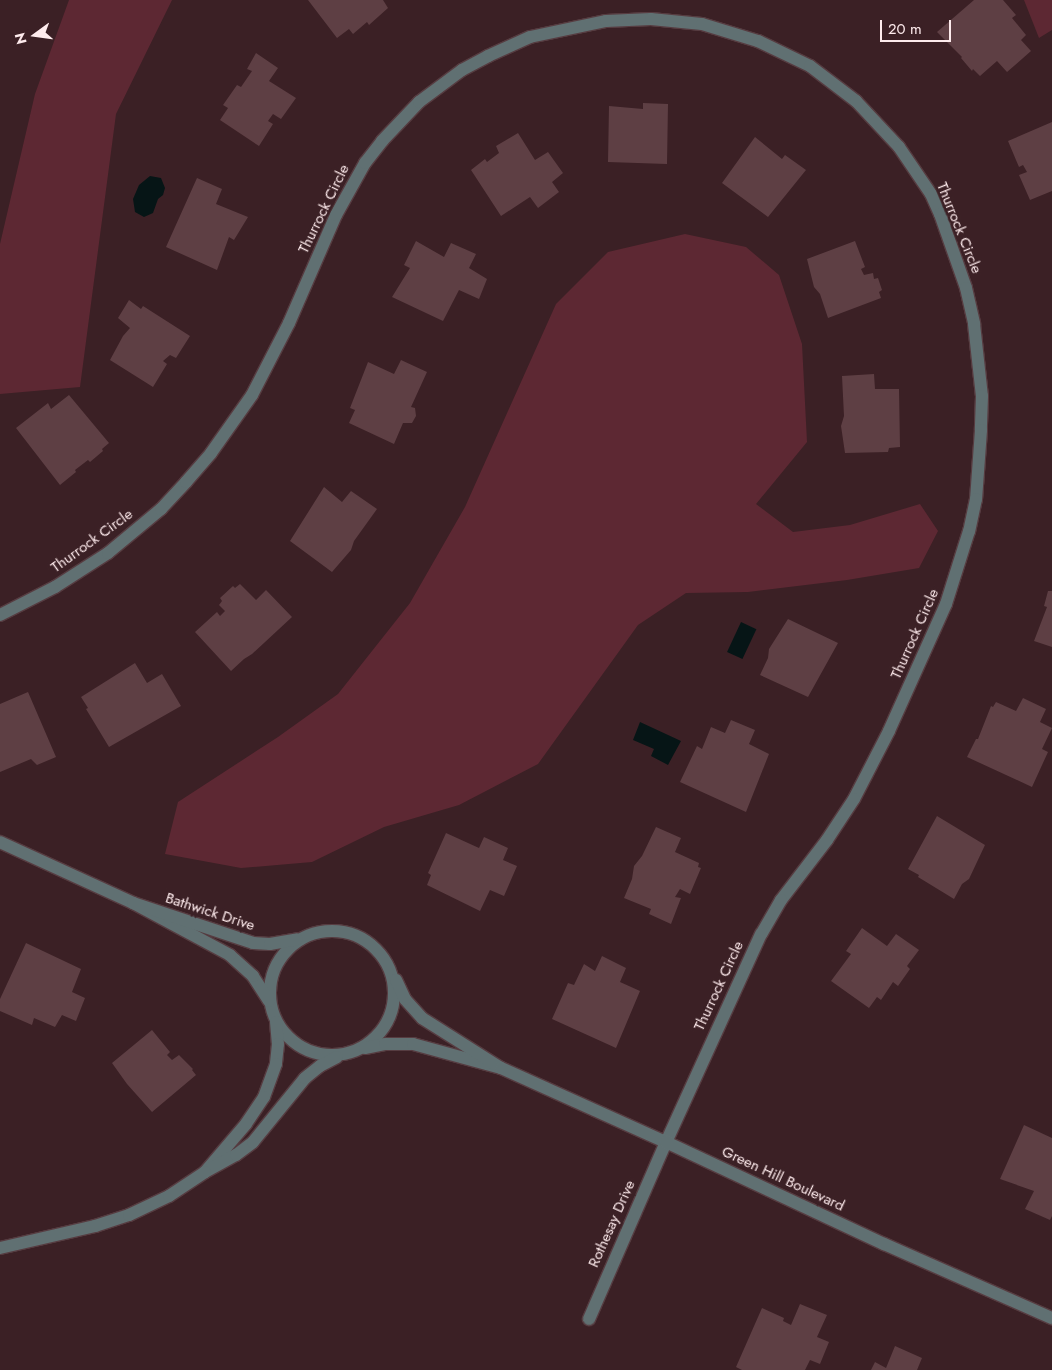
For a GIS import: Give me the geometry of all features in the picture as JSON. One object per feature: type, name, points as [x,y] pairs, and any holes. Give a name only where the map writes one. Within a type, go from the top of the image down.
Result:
[{"type":"street","name":"Thurrock Circle","points":[[0,614],[55,587],[108,553],[161,509],[211,453],[252,394],[270,362],[336,215],[365,163],[382,141],[419,102],[462,70],[508,45],[553,31],[606,21],[651,19],[702,24],[729,31],[786,53],[810,66],[836,84],[879,123],[916,170],[931,194],[953,248],[966,288],[979,361],[981,430],[976,499],[959,570],[946,604],[889,730],[854,799],[781,900],[761,934],[666,1142]]},
{"type":"street","name":"Bathwick Drive","points":[[0,842],[133,903],[230,955],[253,976],[273,1011]]},
{"type":"street","name":"Bathwick Drive","points":[[133,903],[253,943],[280,943],[307,936]]},
{"type":"street","points":[[334,930],[356,935],[374,947],[388,966],[394,994],[386,1025],[374,1039],[352,1052],[328,1055],[304,1049],[283,1031],[273,1011],[270,988],[279,960],[289,948],[307,936],[334,930]]},
{"type":"street","name":"Green Hill Boulevard","points":[[388,966],[405,999],[422,1018],[501,1068],[666,1142],[884,1244],[1052,1318]]},
{"type":"street","name":"Green Hill Boulevard","points":[[205,1172],[256,1110],[270,1084],[278,1050],[273,1011]]},
{"type":"street","name":"Green Hill Boulevard","points":[[0,1248],[95,1226],[128,1215],[169,1196],[205,1172],[236,1155],[253,1142],[312,1071],[328,1061],[352,1052],[385,1044],[413,1044],[501,1068]]},
{"type":"street","name":"Rothesay Drive","points":[[589,1318],[666,1142]]},
{"type":"shaded area","points":[[69,0],[172,0],[116,114],[80,387],[0,394],[0,244],[35,94]]},
{"type":"shaded area","points":[[1024,0],[1052,0],[1052,30],[1039,38]]},
{"type":"shaded area","points":[[150,176],[161,178],[165,188],[163,195],[158,199],[153,213],[144,217],[135,212],[133,199],[139,185]]},
{"type":"shaded area","points":[[685,234],[746,247],[779,275],[802,344],[807,442],[756,504],[793,532],[850,525],[920,504],[938,531],[919,568],[847,580],[748,592],[686,593],[638,625],[538,764],[459,805],[384,827],[312,862],[241,868],[165,854],[178,802],[278,737],[338,694],[410,603],[465,507],[556,304],[608,252]]},
{"type":"shaded area","points":[[741,622],[756,629],[742,659],[727,652]]},
{"type":"shaded area","points":[[640,722],[681,741],[668,765],[651,756],[654,749],[633,740]]},
{"type":"building","points":[[308,0],[383,0],[388,8],[369,25],[367,22],[353,34],[349,29],[337,38]]},
{"type":"building","points":[[974,0],[1003,0],[1016,15],[1012,18],[1026,35],[1021,40],[1031,51],[1007,72],[997,61],[980,76],[973,69],[972,71],[962,57],[937,32]]},
{"type":"building","points":[[256,53],[278,68],[269,81],[296,98],[281,119],[273,114],[268,121],[273,124],[259,146],[220,120],[228,108],[223,105],[237,85],[241,87],[252,71],[247,69]]},
{"type":"building","points":[[643,103],[668,104],[667,164],[608,162],[609,106],[643,109]]},
{"type":"building","points":[[1052,122],[1052,191],[1030,200],[1019,175],[1027,172],[1023,165],[1019,167],[1008,141]]},
{"type":"building","points":[[518,133],[535,160],[548,152],[563,173],[552,182],[559,192],[538,208],[530,197],[501,216],[471,170],[485,159],[487,162],[499,153],[496,146]]},
{"type":"building","points":[[755,137],[782,159],[785,155],[806,170],[768,217],[722,183]]},
{"type":"building","points":[[197,178],[222,189],[216,204],[248,217],[234,240],[229,237],[217,270],[166,247]]},
{"type":"building","points":[[416,241],[444,257],[451,243],[476,254],[469,268],[487,279],[479,299],[459,290],[443,321],[392,297],[410,268],[404,265]]},
{"type":"building","points":[[855,241],[865,267],[861,269],[864,275],[873,273],[874,279],[878,278],[882,290],[879,292],[881,298],[828,318],[820,294],[814,287],[807,259]]},
{"type":"building","points":[[129,300],[141,309],[143,306],[190,336],[176,358],[170,355],[163,361],[167,364],[153,387],[110,360],[123,336],[130,328],[118,318]]},
{"type":"building","points":[[401,360],[427,372],[411,407],[415,408],[416,416],[412,423],[403,423],[394,444],[349,423],[355,410],[350,408],[368,362],[394,374]]},
{"type":"building","points":[[874,374],[875,389],[899,389],[900,447],[889,448],[888,452],[845,453],[841,426],[844,416],[842,376]]},
{"type":"building","points":[[69,395],[109,443],[102,449],[103,451],[90,462],[88,460],[75,470],[76,472],[60,485],[16,428],[48,403],[51,409]]},
{"type":"building","points":[[324,487],[342,502],[351,491],[377,509],[354,541],[351,550],[332,572],[290,541]]},
{"type":"building","points":[[240,584],[256,600],[266,590],[292,617],[231,671],[195,632],[217,612],[220,616],[225,611],[219,605],[222,601],[220,598],[233,586],[235,588]]},
{"type":"building","points":[[1048,591],[1052,591],[1052,647],[1034,641],[1047,607],[1044,606]]},
{"type":"building","points":[[788,619],[838,643],[808,697],[760,675],[768,658],[769,649]]},
{"type":"building","points":[[135,663],[147,683],[162,674],[181,706],[109,747],[86,709],[88,708],[81,697]]},
{"type":"building","points":[[28,692],[56,757],[37,765],[31,759],[0,772],[0,704]]},
{"type":"building","points":[[1023,698],[1046,709],[1040,722],[1052,728],[1042,749],[1048,752],[1032,787],[967,757],[976,739],[978,739],[991,706],[993,707],[996,702],[1016,711]]},
{"type":"building","points":[[731,720],[755,730],[749,744],[769,754],[746,812],[680,782],[697,746],[702,749],[711,727],[725,733]]},
{"type":"building","points":[[937,816],[985,845],[969,879],[962,884],[954,899],[908,869]]},
{"type":"building","points":[[656,827],[681,838],[675,852],[699,863],[698,867],[701,868],[690,894],[680,889],[675,897],[681,898],[671,924],[649,914],[651,909],[624,898],[632,879],[634,866],[642,856]]},
{"type":"building","points":[[446,833],[479,848],[484,837],[508,848],[503,860],[517,866],[504,896],[490,890],[480,911],[427,885],[431,875],[428,873]]},
{"type":"building","points":[[862,928],[887,946],[896,934],[919,950],[907,966],[910,969],[898,986],[893,982],[881,1000],[877,997],[869,1008],[831,981],[851,954],[846,951]]},
{"type":"building","points":[[26,943],[81,969],[72,992],[85,998],[76,1021],[62,1015],[55,1027],[34,1018],[32,1025],[0,1011],[0,999]]},
{"type":"building","points":[[602,956],[626,968],[620,982],[640,991],[616,1048],[552,1019],[568,983],[574,985],[584,964],[595,971]]},
{"type":"building","points":[[152,1030],[170,1052],[167,1055],[172,1060],[179,1055],[193,1069],[196,1075],[152,1112],[127,1084],[112,1063]]},
{"type":"building","points":[[1024,1125],[1052,1138],[1052,1216],[1050,1220],[1025,1209],[1034,1191],[1000,1179]]},
{"type":"building","points":[[800,1304],[827,1315],[817,1337],[829,1342],[820,1364],[810,1360],[805,1370],[742,1370],[736,1367],[762,1308],[784,1318],[783,1321],[791,1325]]},
{"type":"building","points":[[895,1346],[922,1358],[917,1370],[871,1370],[875,1362],[886,1368]]}]
